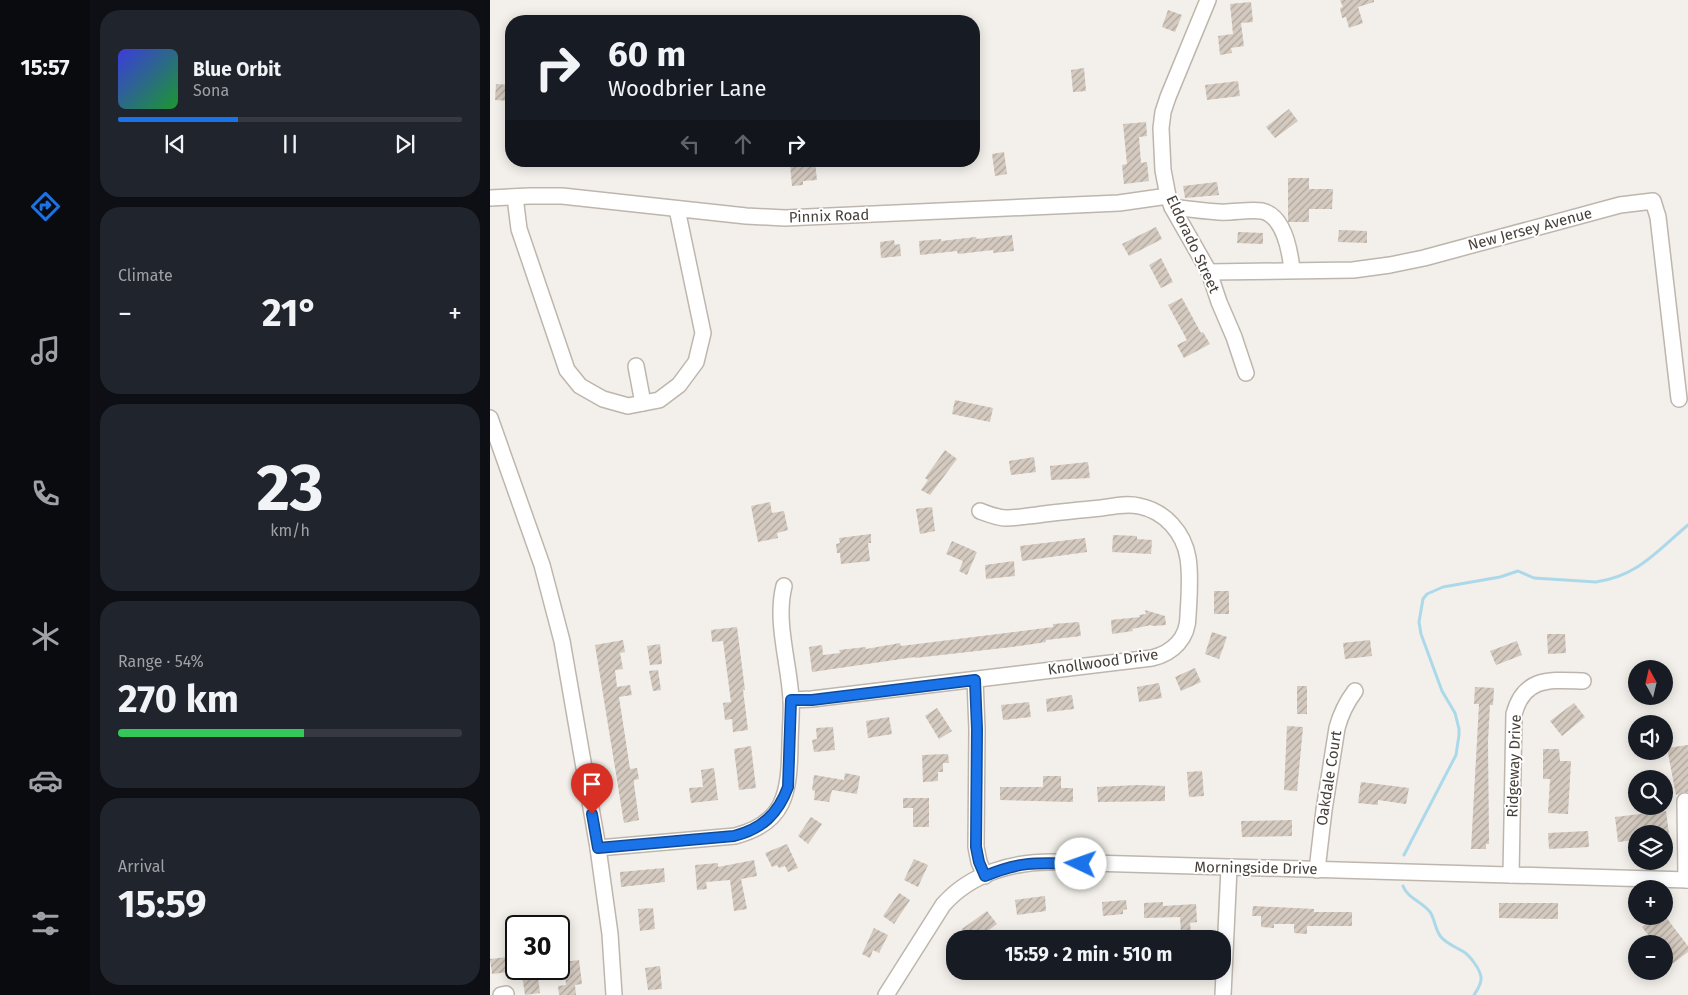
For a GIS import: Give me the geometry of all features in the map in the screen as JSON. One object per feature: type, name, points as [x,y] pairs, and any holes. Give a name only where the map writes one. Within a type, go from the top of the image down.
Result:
[{"type":"street","name":"Eldorado Street","points":[[1208,0],[1163,112],[1161,145],[1170,201],[1209,272],[1246,373]]},
{"type":"street","points":[[515,196],[519,229],[567,370],[580,386],[603,399],[628,406],[659,400],[680,385],[696,362],[703,333],[677,209]]},
{"type":"street","name":"Pinnix Road","points":[[490,198],[562,196],[746,216],[818,217],[1170,201],[1220,212],[1261,211],[1272,216],[1282,231],[1290,249],[1292,270]]},
{"type":"street","name":"New Jersey Avenue","points":[[1209,272],[1353,270],[1390,265],[1424,258],[1620,205],[1652,201],[1658,217],[1679,399]]},
{"type":"street","points":[[636,366],[643,403]]},
{"type":"street","points":[[490,418],[542,565],[562,641],[598,848],[610,934],[614,995]]},
{"type":"street","name":"Knollwood Drive","points":[[791,700],[812,700],[1152,658],[1162,656],[1179,644],[1184,635],[1188,620],[1188,557],[1178,532],[1161,514],[1149,508],[1126,505],[1004,519],[980,512]]},
{"type":"street","points":[[598,848],[734,836],[747,833],[769,820],[780,805],[788,787],[791,700],[780,608],[784,586]]},
{"type":"street","points":[[975,680],[977,729],[976,847],[979,862],[985,876]]},
{"type":"street","name":"Ridgeway Drive","points":[[1510,875],[1514,714],[1516,704],[1521,696],[1536,684],[1546,680],[1583,681]]},
{"type":"street","name":"Oakdale Court","points":[[1316,870],[1337,728],[1346,702],[1355,691]]},
{"type":"street","points":[[1685,801],[1687,880]]},
{"type":"street","name":"Morningside Drive","points":[[886,995],[952,895],[964,886],[985,876],[1019,864],[1038,862],[1687,880]]},
{"type":"street","points":[[1223,995],[1229,868]]},
{"type":"building","points":[[1340,0],[1374,0],[1374,2],[1358,7],[1363,23],[1349,28],[1346,17],[1342,18],[1340,8],[1343,7]]},
{"type":"building","points":[[1251,2],[1253,22],[1241,23],[1244,46],[1231,48],[1232,53],[1220,55],[1218,36],[1233,34],[1230,4]]},
{"type":"building","points":[[1168,10],[1182,15],[1175,32],[1162,27]]},
{"type":"building","points":[[1084,68],[1086,91],[1073,92],[1071,70]]},
{"type":"building","points":[[1238,81],[1240,96],[1207,100],[1205,85]]},
{"type":"building","points":[[496,84],[505,85],[505,101],[495,100]]},
{"type":"building","points":[[1289,109],[1298,121],[1275,138],[1266,127]]},
{"type":"building","points":[[1146,122],[1147,136],[1139,137],[1141,163],[1147,162],[1149,181],[1124,184],[1122,165],[1127,164],[1123,124]]},
{"type":"building","points":[[1004,152],[1007,174],[995,176],[992,154]]},
{"type":"building","points":[[790,167],[816,167],[817,180],[803,181],[803,185],[792,186]]},
{"type":"building","points":[[1288,178],[1309,178],[1309,189],[1333,189],[1332,209],[1309,209],[1309,222],[1288,222]]},
{"type":"building","points":[[1217,182],[1219,195],[1185,198],[1183,186]]},
{"type":"building","points":[[1156,227],[1162,239],[1129,256],[1122,244]]},
{"type":"building","points":[[1339,230],[1367,231],[1367,243],[1338,242]]},
{"type":"building","points":[[1238,232],[1263,233],[1263,244],[1237,243]]},
{"type":"building","points":[[1012,235],[1014,251],[993,253],[993,250],[958,254],[957,251],[920,255],[919,241],[941,239],[941,241],[976,237],[977,239]]},
{"type":"building","points":[[894,240],[895,245],[900,244],[901,256],[881,258],[880,242]]},
{"type":"building","points":[[1161,258],[1173,282],[1161,288],[1149,265]]},
{"type":"building","points":[[1182,298],[1201,333],[1203,332],[1210,344],[1184,358],[1177,345],[1187,340],[1168,305]]},
{"type":"building","points":[[955,400],[993,408],[990,422],[952,414]]},
{"type":"building","points":[[945,450],[957,459],[930,495],[921,490],[928,480],[925,478]]},
{"type":"building","points":[[1034,457],[1036,472],[1011,475],[1009,461]]},
{"type":"building","points":[[1088,462],[1090,478],[1051,480],[1050,466]]},
{"type":"building","points":[[770,502],[772,513],[784,511],[788,530],[777,533],[778,538],[758,542],[751,506]]},
{"type":"building","points":[[932,507],[935,531],[920,534],[916,509]]},
{"type":"building","points":[[871,534],[871,543],[868,543],[870,561],[841,564],[840,553],[837,553],[836,544],[840,543],[839,538]]},
{"type":"building","points":[[1113,535],[1137,536],[1137,539],[1152,540],[1151,554],[1112,552]]},
{"type":"building","points":[[1085,538],[1087,552],[1022,561],[1020,546]]},
{"type":"building","points":[[952,541],[977,552],[967,575],[959,571],[963,561],[946,554]]},
{"type":"building","points":[[1014,561],[1015,576],[986,579],[985,565]]},
{"type":"building","points":[[1214,591],[1229,591],[1229,614],[1214,614]]},
{"type":"building","points":[[1145,610],[1165,616],[1166,625],[1151,625],[1132,629],[1133,631],[1112,634],[1111,620],[1140,617],[1139,615],[1146,614]]},
{"type":"building","points":[[1079,622],[1081,636],[1046,640],[1046,642],[1012,647],[915,657],[812,672],[809,647],[822,645],[823,655],[840,653],[839,650],[866,647],[866,649],[900,643],[901,646]]},
{"type":"building","points":[[737,627],[748,730],[733,732],[732,719],[725,720],[723,703],[731,702],[723,641],[712,642],[711,630]]},
{"type":"building","points":[[1212,632],[1227,637],[1219,659],[1205,654]]},
{"type":"building","points":[[1547,634],[1565,634],[1566,653],[1548,654]]},
{"type":"building","points":[[623,640],[625,652],[620,653],[623,669],[615,670],[617,687],[630,685],[632,695],[619,697],[630,769],[637,768],[639,779],[634,780],[634,784],[639,820],[624,823],[595,645]]},
{"type":"building","points":[[1370,640],[1372,656],[1345,659],[1343,643]]},
{"type":"building","points":[[1517,641],[1522,655],[1496,665],[1490,651]]},
{"type":"building","points":[[660,644],[662,664],[650,665],[647,646]]},
{"type":"building","points":[[1195,668],[1201,682],[1181,691],[1175,677]]},
{"type":"building","points":[[658,670],[661,690],[653,691],[649,671]]},
{"type":"building","points":[[1159,683],[1162,698],[1139,702],[1137,687]]},
{"type":"building","points":[[1297,686],[1307,686],[1307,714],[1297,714]]},
{"type":"building","points":[[1475,687],[1494,688],[1493,705],[1490,705],[1488,741],[1489,844],[1486,844],[1486,849],[1471,849],[1479,704],[1474,704]]},
{"type":"building","points":[[1072,695],[1074,709],[1047,712],[1046,699]]},
{"type":"building","points":[[1029,702],[1031,717],[1003,720],[1001,705]]},
{"type":"building","points":[[1574,703],[1585,717],[1562,736],[1550,721]]},
{"type":"building","points":[[937,708],[952,731],[939,739],[925,716]]},
{"type":"building","points":[[889,717],[892,734],[868,738],[866,721]]},
{"type":"building","points":[[1287,726],[1303,727],[1297,791],[1284,790]]},
{"type":"building","points":[[833,727],[835,750],[814,752],[812,740],[817,739],[816,728]]},
{"type":"building","points":[[1688,745],[1688,792],[1676,795],[1673,770],[1671,770],[1669,760],[1673,760],[1673,747]]},
{"type":"building","points":[[751,746],[756,788],[739,790],[734,749]]},
{"type":"building","points":[[1543,749],[1559,749],[1560,761],[1571,761],[1568,814],[1548,813],[1550,779],[1543,779]]},
{"type":"building","points":[[948,754],[949,763],[943,763],[943,772],[938,772],[938,781],[923,782],[922,755]]},
{"type":"building","points":[[714,768],[718,800],[691,803],[689,788],[703,787],[701,770]]},
{"type":"building","points":[[1202,771],[1204,796],[1189,797],[1187,772]]},
{"type":"building","points":[[845,773],[860,776],[857,794],[832,790],[829,802],[814,800],[815,791],[812,790],[814,775],[844,780]]},
{"type":"building","points":[[1043,776],[1061,776],[1061,788],[1073,788],[1073,802],[1000,800],[1000,787],[1043,787]]},
{"type":"building","points":[[1361,782],[1409,788],[1406,804],[1378,800],[1378,805],[1358,803]]},
{"type":"building","points":[[1165,786],[1165,801],[1098,802],[1097,787]]},
{"type":"building","points":[[903,798],[929,798],[929,827],[913,827],[913,808],[903,808]]},
{"type":"building","points":[[1667,815],[1668,825],[1628,825],[1628,841],[1618,842],[1615,817]]},
{"type":"building","points":[[811,817],[822,824],[808,844],[798,836]]},
{"type":"building","points":[[1292,820],[1292,836],[1242,837],[1241,821]]},
{"type":"building","points":[[1588,831],[1589,847],[1549,849],[1548,833]]},
{"type":"building","points":[[787,844],[798,868],[788,872],[785,866],[779,868],[777,865],[772,867],[765,853]]},
{"type":"building","points":[[914,859],[928,865],[918,887],[904,880]]},
{"type":"building","points":[[754,860],[757,876],[741,879],[747,909],[734,911],[730,880],[706,882],[707,889],[697,890],[695,865],[718,863],[718,867]]},
{"type":"building","points":[[664,868],[665,882],[621,887],[620,872]]},
{"type":"building","points":[[899,893],[910,900],[894,924],[883,916]]},
{"type":"building","points":[[1045,896],[1046,911],[1017,915],[1015,900]]},
{"type":"building","points":[[1126,900],[1127,909],[1123,910],[1123,914],[1103,916],[1102,902]]},
{"type":"building","points":[[1163,902],[1163,906],[1196,904],[1197,922],[1190,923],[1191,930],[1181,930],[1180,917],[1144,918],[1144,903]]},
{"type":"building","points":[[1499,903],[1558,903],[1558,919],[1499,918]]},
{"type":"building","points":[[1253,906],[1314,909],[1314,912],[1352,912],[1352,926],[1307,926],[1307,934],[1294,933],[1294,924],[1274,924],[1274,928],[1261,927],[1261,916],[1252,916]]},
{"type":"building","points":[[653,908],[655,929],[640,931],[638,909]]},
{"type":"building","points":[[987,911],[997,924],[989,930],[962,929]]},
{"type":"building","points":[[1645,925],[1672,925],[1688,946],[1688,952],[1673,963],[1673,935],[1648,935],[1642,927]]},
{"type":"building","points":[[874,928],[888,935],[879,953],[873,950],[870,958],[862,954]]},
{"type":"building","points":[[505,957],[505,972],[492,974],[490,959]]},
{"type":"building","points":[[579,960],[582,984],[575,985],[576,995],[559,995],[558,986],[566,985],[566,980],[570,980],[570,961]]},
{"type":"building","points":[[660,966],[662,989],[648,990],[645,968]]},
{"type":"building","points":[[523,980],[538,980],[540,993],[525,995]]},
{"type":"waterway","points":[[1404,855],[1456,755],[1459,735],[1455,713],[1442,691],[1421,634],[1419,622],[1423,599],[1427,594],[1443,587],[1500,577],[1518,571],[1534,578],[1596,582],[1611,579],[1646,561],[1688,525]]},
{"type":"waterway","points":[[1403,886],[1408,894],[1430,912],[1441,937],[1464,952],[1477,967],[1481,980],[1474,995]]},
{"type":"route","points":[[592,814],[598,848],[734,836],[747,833],[769,820],[784,799],[788,787],[791,700],[812,700],[975,680],[977,729],[976,847],[979,862],[985,876],[1019,864],[1038,862],[1081,864]]}]
